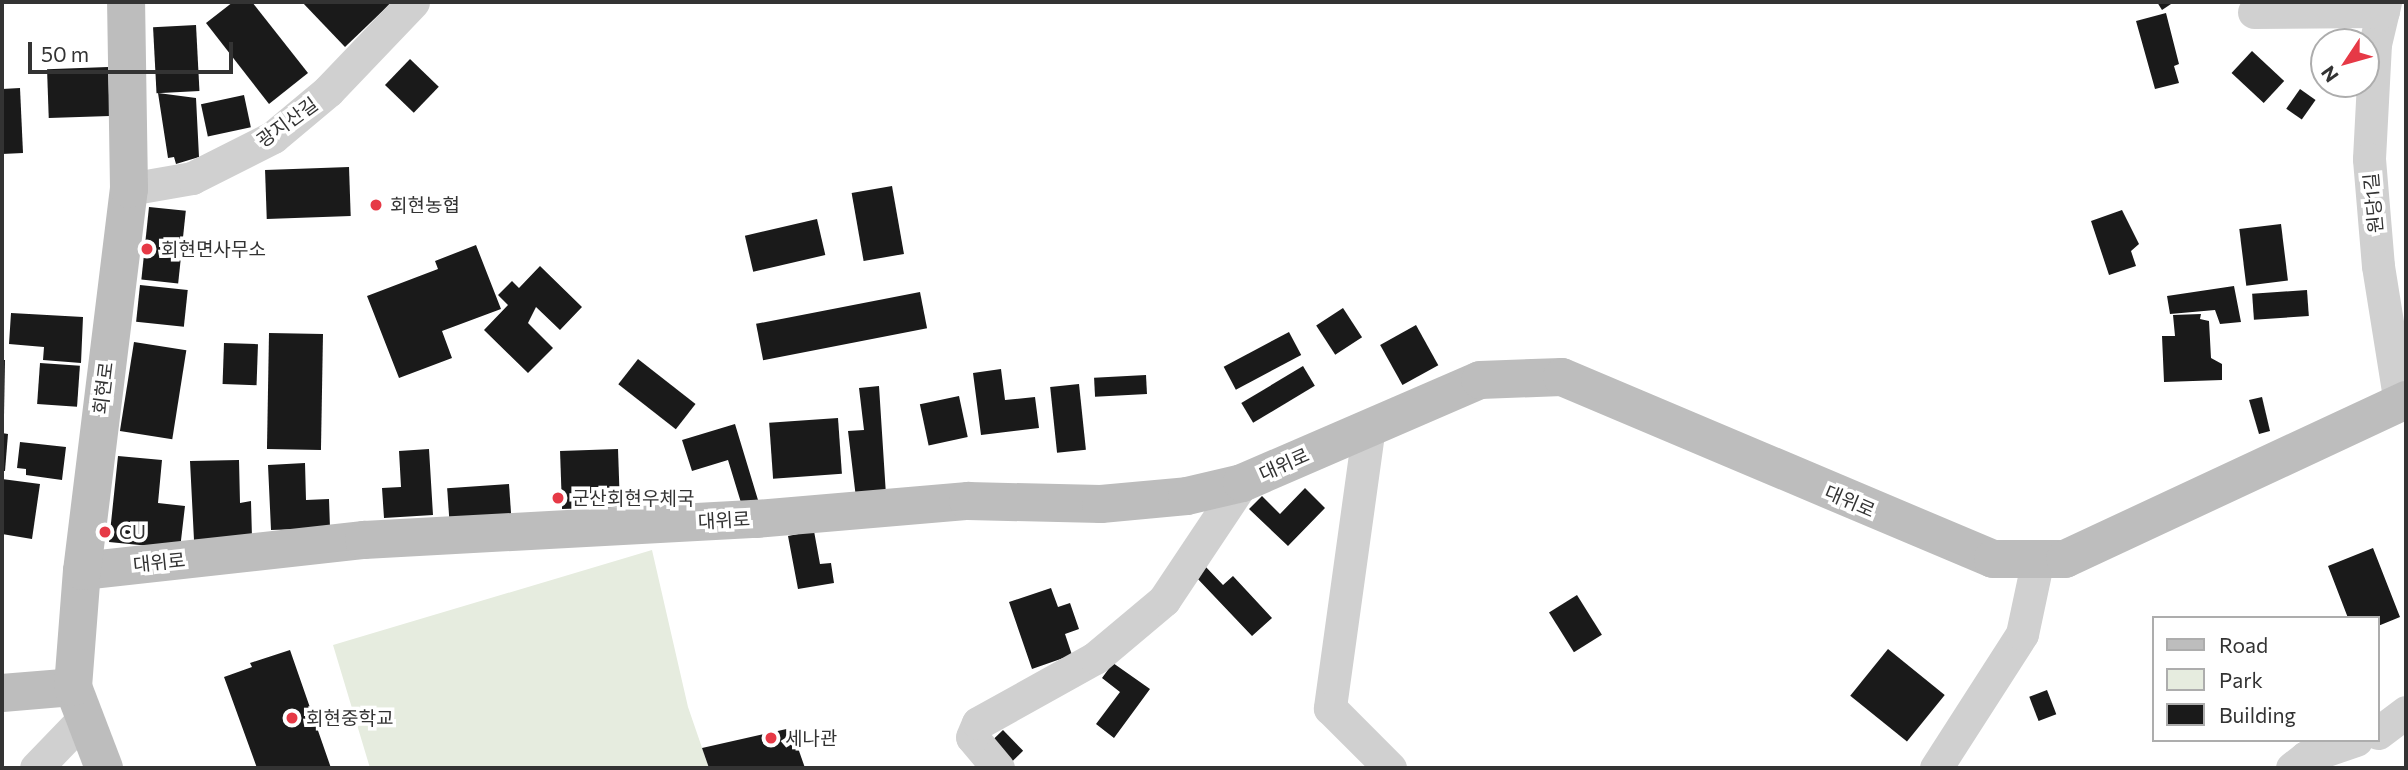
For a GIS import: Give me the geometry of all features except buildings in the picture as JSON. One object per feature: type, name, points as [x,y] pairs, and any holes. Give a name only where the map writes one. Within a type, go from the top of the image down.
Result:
[{"type":"street","name":"회현로","points":[[104,768],[79,702],[82,571],[129,189],[126,2]]},
{"type":"street","name":"광지산길","points":[[129,189],[192,178],[273,137],[328,91],[413,2]]},
{"type":"street","points":[[2254,12],[2384,6]]},
{"type":"street","name":"원당1길","points":[[2384,6],[2375,44],[2369,159],[2378,266],[2403,402]]},
{"type":"street","name":"대위로","points":[[82,571],[364,540],[756,519],[968,501],[1101,503],[1187,496],[1242,483],[1480,380],[1562,377],[1993,559],[2065,559],[2403,402]]},
{"type":"street","points":[[1369,426],[1329,708],[1390,768]]},
{"type":"street","points":[[998,768],[972,737],[978,723],[1096,658],[1164,600],[1242,483]]},
{"type":"street","points":[[1936,768],[2022,634],[2039,559]]},
{"type":"street","points":[[2,693],[79,702],[36,768]]},
{"type":"street","points":[[2380,732],[2406,712]]},
{"type":"street","points":[[2292,768],[2306,757],[2350,742]]},
{"type":"green space","points":[[652,550],[688,707],[709,768],[370,768],[333,645]]},
{"type":"place","name":"회현농협","points":[[376,205]]},
{"type":"place","name":"회현면사무소","points":[[147,249]]},
{"type":"place","name":"군산회현우체국","points":[[558,498]]},
{"type":"place","name":"CU","points":[[105,532]]},
{"type":"place","name":"회현중학교","points":[[292,718]]},
{"type":"place","name":"세나관","points":[[771,738]]}]
